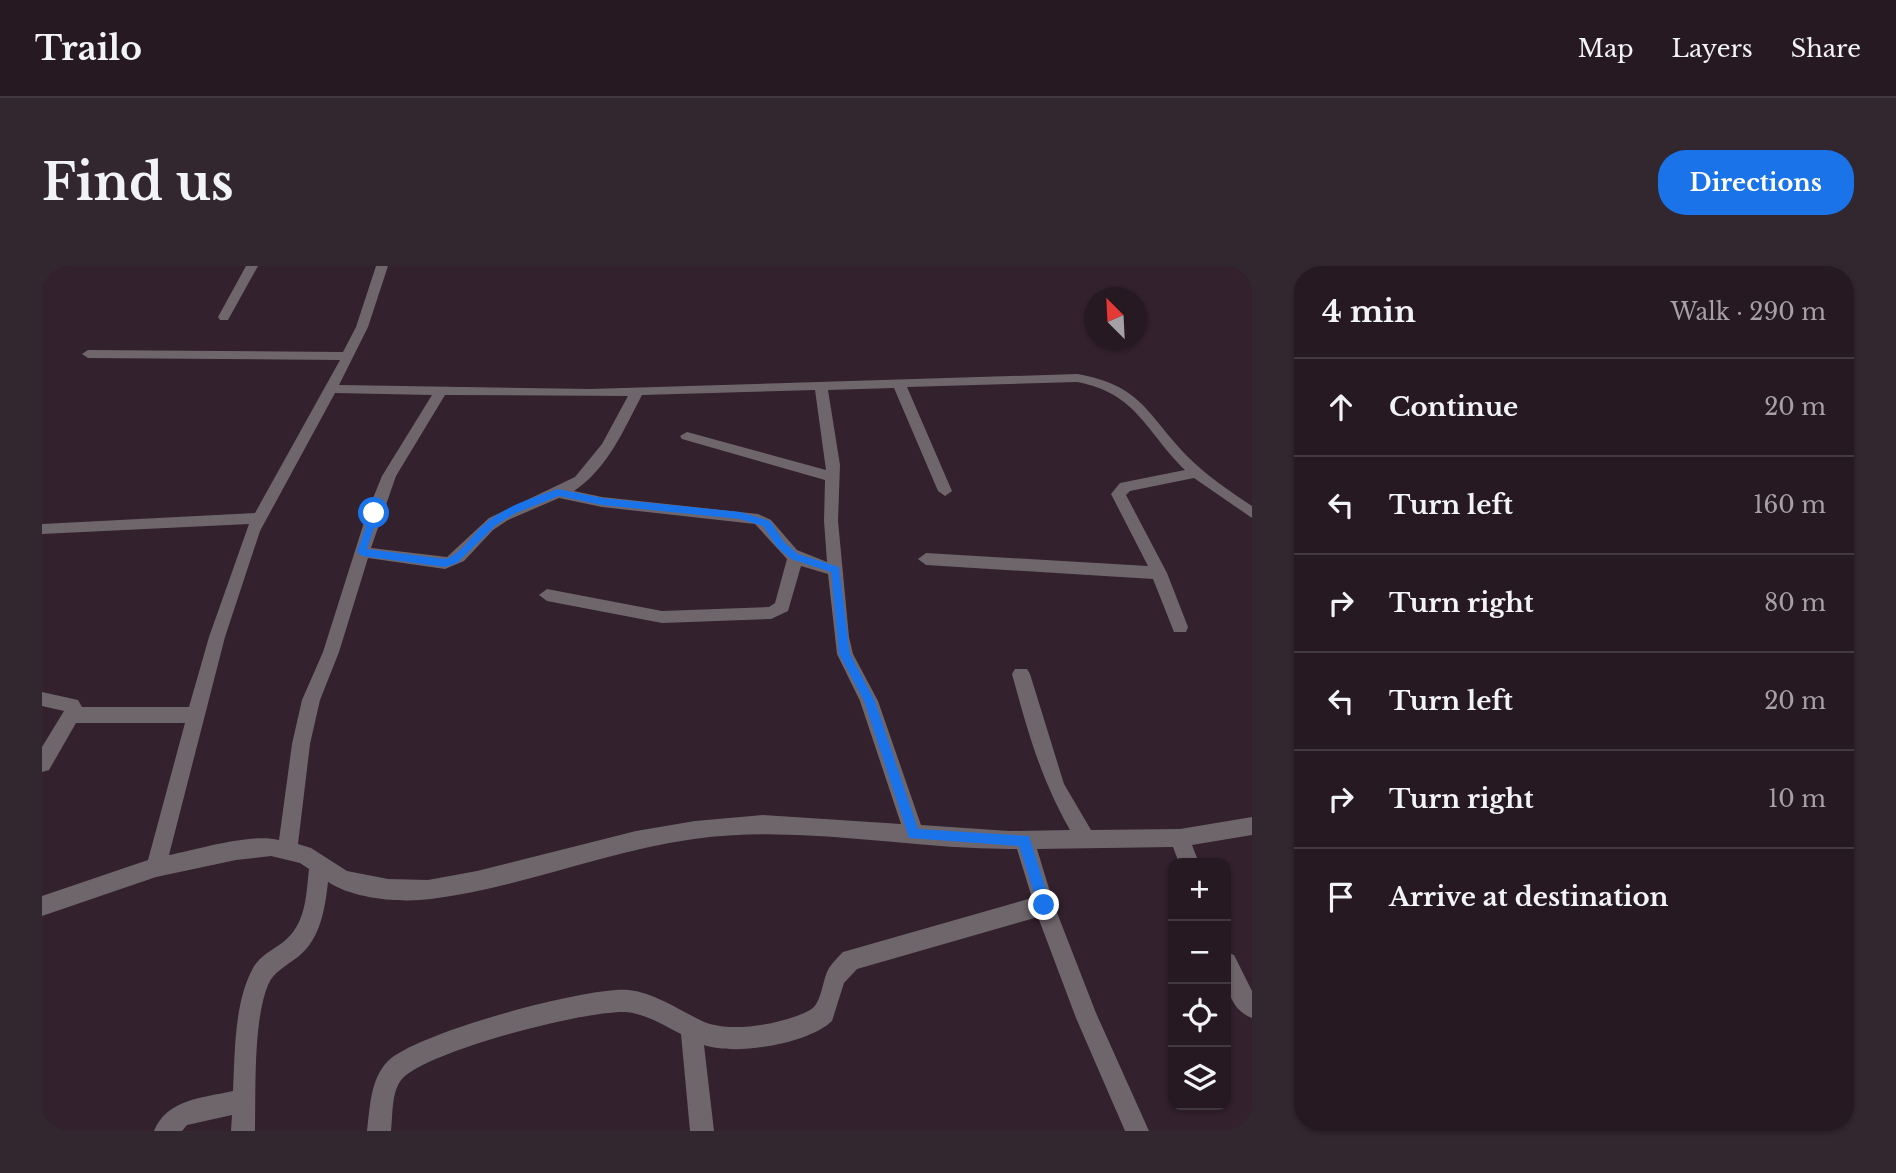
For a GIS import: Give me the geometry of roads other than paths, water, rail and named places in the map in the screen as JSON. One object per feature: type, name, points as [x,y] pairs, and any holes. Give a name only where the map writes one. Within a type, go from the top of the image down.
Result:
[{"type":"street","points":[[224,317],[252,266]]},
{"type":"street","points":[[156,867],[217,637],[259,518],[348,356],[362,327],[382,266]]},
{"type":"street","points":[[88,354],[348,356]]},
{"type":"street","points":[[330,390],[637,392],[1077,378],[1096,380],[1115,387],[1133,399],[1197,473],[1252,513]]},
{"type":"street","points":[[899,383],[945,491]]},
{"type":"street","points":[[821,386],[828,424],[832,477],[831,522],[845,654],[869,701],[914,834]]},
{"type":"street","points":[[287,851],[301,744],[311,700],[331,652],[389,476],[441,391]]},
{"type":"street","points":[[362,552],[452,562],[493,522],[558,493],[587,473],[600,458],[637,392]]},
{"type":"street","points":[[687,436],[832,477]]},
{"type":"street","points":[[1180,627],[1159,573],[1118,494],[1125,487],[1197,473]]},
{"type":"street","points":[[558,493],[602,502],[758,519],[766,523],[780,545],[794,557],[836,570]]},
{"type":"street","points":[[42,529],[259,518]]},
{"type":"street","points":[[547,595],[662,617],[771,613],[782,607],[794,557]]},
{"type":"street","points":[[926,559],[1159,573]]},
{"type":"street","points":[[1021,674],[1056,788],[1085,838]]},
{"type":"street","points":[[42,699],[72,705],[72,715],[42,764]]},
{"type":"street","points":[[72,715],[197,715]]},
{"type":"street","points":[[42,906],[156,867],[271,847],[304,855],[343,880],[388,889],[429,890],[477,881],[636,840],[695,830],[763,824],[1024,840],[1180,838],[1252,826]]},
{"type":"street","points":[[1180,838],[1187,858]]},
{"type":"street","points":[[1024,840],[1044,905],[1082,1006],[1137,1131]]},
{"type":"street","points":[[243,1131],[257,987],[268,965],[298,943],[308,928],[314,910],[319,866]]},
{"type":"street","points":[[379,1131],[389,1073],[399,1063],[417,1055],[528,1019],[588,1004],[624,1001],[648,1005],[691,1027],[723,1038],[747,1038],[824,1015],[828,1008],[831,982],[839,968],[851,960],[1044,905]]},
{"type":"street","points":[[1231,973],[1244,999],[1252,1007]]},
{"type":"street","points":[[691,1027],[702,1131]]},
{"type":"street","points":[[166,1131],[180,1115],[244,1100]]}]
